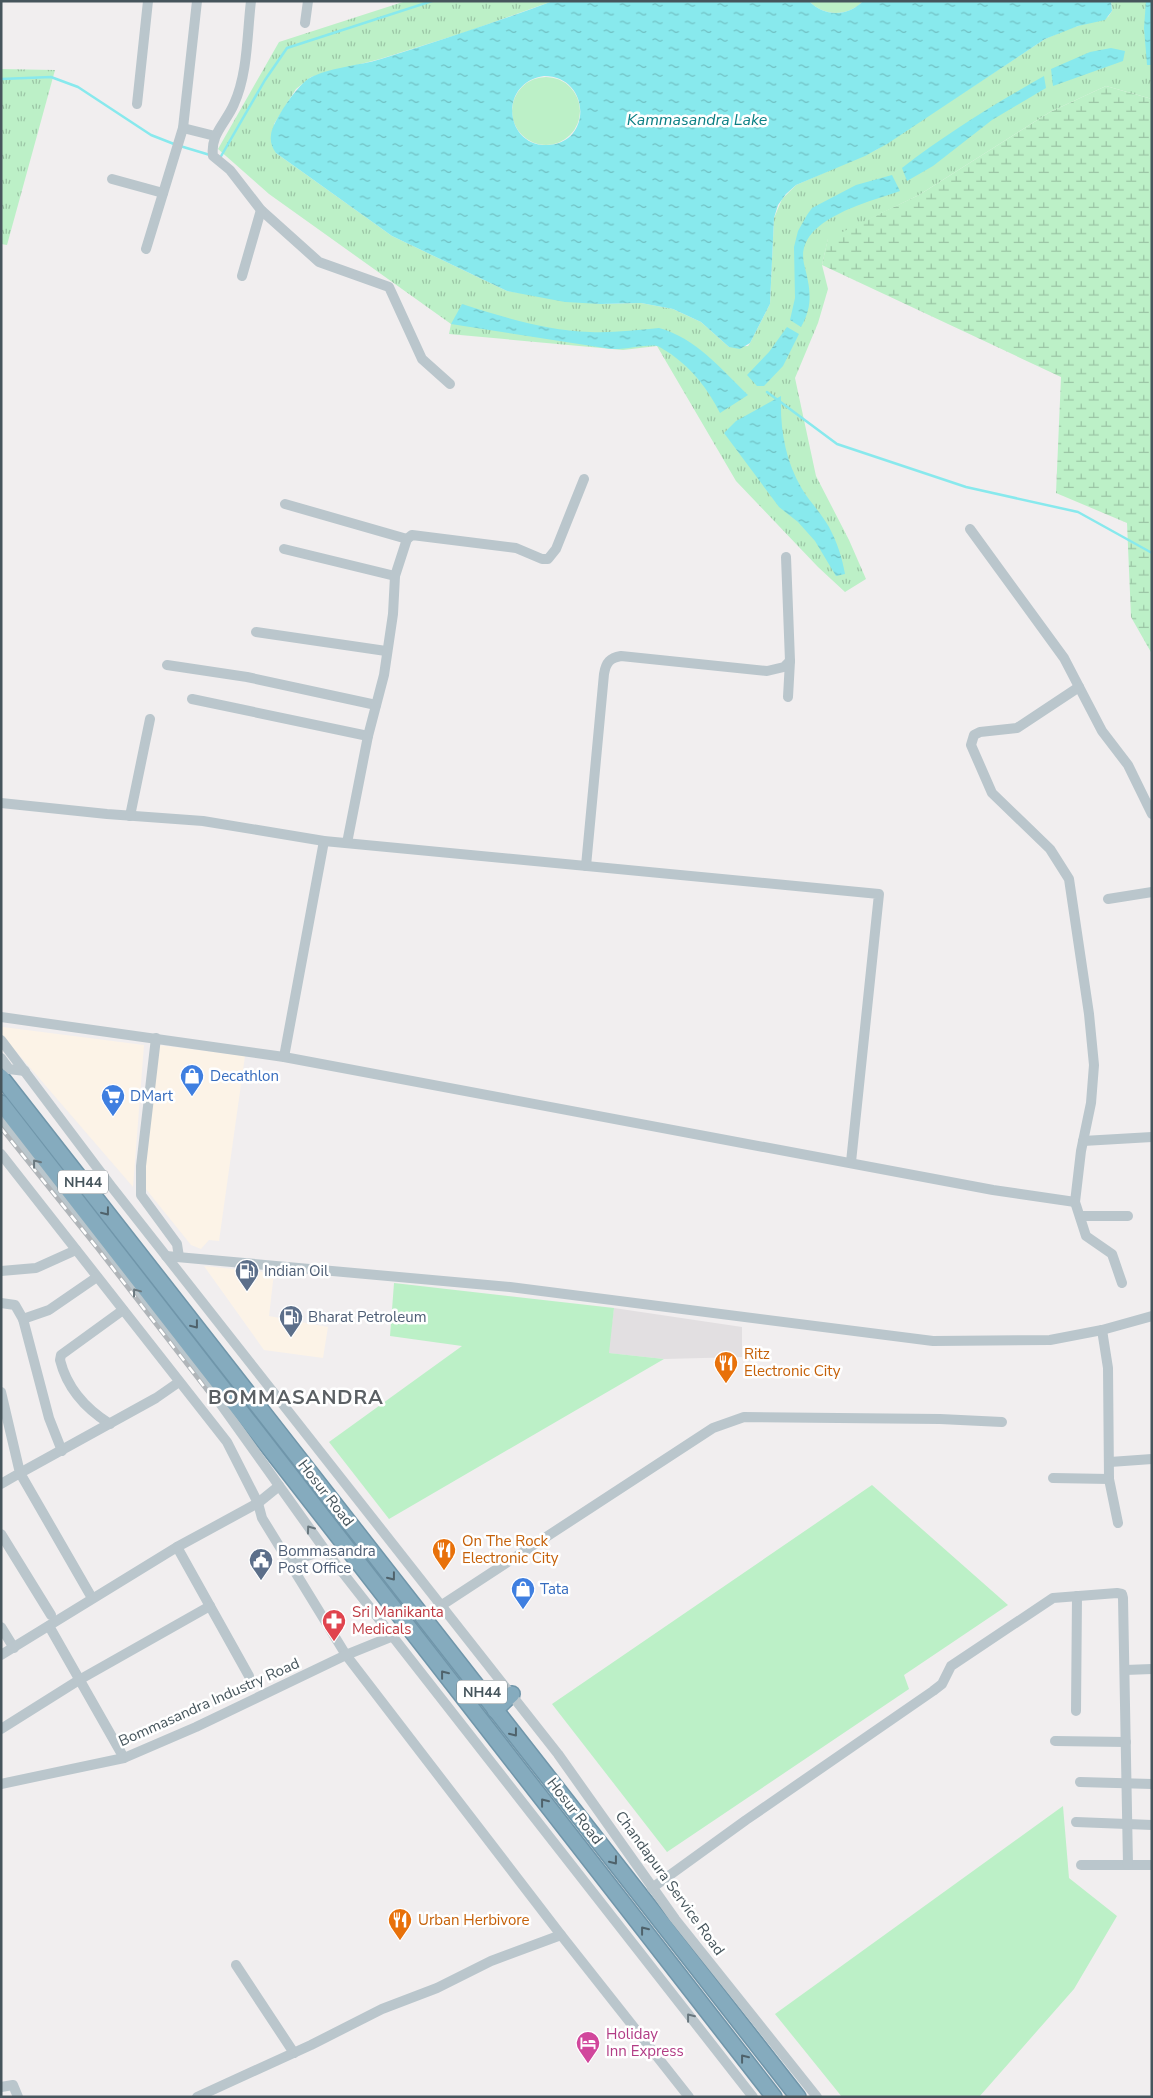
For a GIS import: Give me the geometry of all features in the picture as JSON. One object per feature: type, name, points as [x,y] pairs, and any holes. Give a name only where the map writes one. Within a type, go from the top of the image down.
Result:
[{"type":"highway","name":"Hosur Road","points":[[1,1077],[798,2097]]},
{"type":"highway","name":"Hosur Road","points":[[1,1103],[774,2097]]},
{"type":"highway","points":[[496,1710],[508,1689]]},
{"type":"street","points":[[137,104],[148,1]]},
{"type":"street","points":[[146,249],[183,128],[197,1]]},
{"type":"street","points":[[251,1],[242,83],[234,105],[215,136],[212,147],[213,156],[230,170],[261,210],[319,262],[389,287],[422,359],[450,384]]},
{"type":"street","points":[[305,24],[308,1]]},
{"type":"street","points":[[183,128],[215,136]]},
{"type":"street","points":[[112,179],[163,193]]},
{"type":"street","points":[[242,276],[261,210]]},
{"type":"street","points":[[347,843],[368,736],[382,683],[393,614],[395,576],[407,540],[412,535],[516,548],[542,559],[548,559],[556,549],[584,479]]},
{"type":"street","points":[[286,504],[407,540]]},
{"type":"street","points":[[970,529],[1064,658],[1102,731],[1128,765],[1152,814]]},
{"type":"street","points":[[284,549],[395,576]]},
{"type":"street","points":[[786,558],[790,661],[788,697]]},
{"type":"street","points":[[256,632],[386,651]]},
{"type":"street","points":[[586,866],[606,664],[612,658],[621,656],[767,671],[784,667],[790,661]]},
{"type":"street","points":[[167,665],[247,678],[376,705]]},
{"type":"street","points":[[1079,687],[1017,728],[980,732],[974,735],[971,745],[992,793],[1050,849],[1069,879],[1087,998],[1094,1065],[1091,1102],[1083,1141],[1075,1202],[1086,1236],[1112,1254],[1122,1283]]},
{"type":"street","points":[[192,699],[368,736]]},
{"type":"street","points":[[130,816],[150,719]]},
{"type":"street","points":[[1,802],[130,816],[203,821],[324,841],[879,894],[851,1162]]},
{"type":"street","points":[[284,1057],[324,841]]},
{"type":"street","points":[[1108,899],[1152,892]]},
{"type":"street","points":[[1,1017],[284,1057],[993,1190],[1075,1202]]},
{"type":"street","points":[[156,1038],[141,1166],[141,1195],[178,1244],[179,1258]]},
{"type":"street","name":"Chandapura Service Road","points":[[1,1040],[166,1256],[508,1689],[558,1754],[652,1888],[728,1987],[817,2097]]},
{"type":"street","points":[[2,1060],[10,1069],[25,1071]]},
{"type":"street","points":[[1,1118],[200,1375],[325,1550],[752,2097]]},
{"type":"street","points":[[1083,1141],[1152,1137]]},
{"type":"street","points":[[1,1154],[227,1442],[258,1503],[262,1518],[346,1655],[689,2097]]},
{"type":"street","points":[[1080,1216],[1128,1216]]},
{"type":"street","points":[[1,1271],[36,1268],[76,1250]]},
{"type":"street","points":[[166,1256],[510,1287],[933,1341],[1050,1340],[1102,1330],[1152,1316]]},
{"type":"street","points":[[23,1319],[49,1310],[97,1277]]},
{"type":"street","points":[[1,1303],[15,1305],[23,1319],[49,1418],[62,1451]]},
{"type":"street","points":[[110,1424],[96,1414],[72,1390],[60,1360],[61,1355],[123,1310]]},
{"type":"street","points":[[1102,1330],[1108,1368],[1109,1479],[1118,1523]]},
{"type":"street","points":[[1,1484],[110,1424],[179,1382]]},
{"type":"street","points":[[1,1392],[20,1474],[92,1598]]},
{"type":"street","points":[[442,1605],[713,1428],[744,1418],[940,1419],[1002,1422]]},
{"type":"street","points":[[227,1442],[241,1432]]},
{"type":"street","points":[[1110,1462],[1152,1459]]},
{"type":"street","points":[[1052,1478],[1109,1479]]},
{"type":"street","points":[[1,1655],[178,1547],[258,1503],[279,1486]]},
{"type":"street","points":[[1,1534],[51,1615]]},
{"type":"street","points":[[178,1547],[249,1676]]},
{"type":"street","points":[[289,1562],[325,1550]]},
{"type":"street","points":[[652,1888],[746,1820],[933,1691],[942,1684],[952,1666],[1053,1598],[1077,1596],[1122,1594],[1123,1598],[1128,1865]]},
{"type":"street","points":[[1076,1711],[1077,1596]]},
{"type":"street","points":[[1,1729],[80,1680],[210,1606]]},
{"type":"street","points":[[49,1626],[124,1758]]},
{"type":"street","points":[[1,1627],[14,1648]]},
{"type":"street","name":"Bommasandra Industry Road","points":[[1,1784],[124,1758],[196,1728],[346,1655],[393,1636]]},
{"type":"street","points":[[1125,1670],[1152,1669]]},
{"type":"street","points":[[1055,1741],[1126,1742]]},
{"type":"street","points":[[1080,1782],[1152,1784]]},
{"type":"street","points":[[1076,1822],[1152,1825]]},
{"type":"street","points":[[1081,1865],[1152,1865]]},
{"type":"street","points":[[197,2097],[294,2053],[382,2009],[437,1988],[491,1961],[562,1935]]},
{"type":"street","points":[[236,1965],[294,2053]]},
{"type":"street","points":[[1,2088],[13,2086],[18,2097]]},
{"type":"shaded area","points":[[1,1028],[144,1045],[133,1187],[1,1034]]},
{"type":"shaded area","name":"Decathlon","points":[[158,1045],[245,1056],[219,1241],[209,1240],[201,1249],[191,1245],[141,1183]]},
{"type":"shaded area","points":[[204,1266],[274,1273],[269,1316],[328,1327],[323,1358],[264,1350]]},
{"type":"shaded area","points":[[614,1308],[742,1327],[742,1357],[664,1359],[608,1353]]},
{"type":"green space","points":[[406,1],[553,1],[469,31],[380,59],[311,77],[296,89],[274,124],[276,153],[392,236],[507,291],[600,304],[641,303],[673,309],[701,322],[729,347],[748,346],[770,304],[774,218],[782,199],[796,185],[876,150],[1045,39],[1068,29],[1108,17],[1112,11],[1111,1],[1152,1],[1152,99],[1106,86],[1050,112],[919,195],[828,239],[822,265],[828,289],[818,323],[795,378],[816,476],[849,540],[866,579],[845,592],[818,567],[736,481],[657,346],[623,350],[449,334],[451,324],[269,194],[218,149],[279,42]]},
{"type":"green space","points":[[809,1],[863,1],[850,10],[836,13],[822,10]]},
{"type":"green space","points":[[1,69],[55,70],[7,245],[1,244]]},
{"type":"green space","points":[[539,77],[553,77],[565,82],[575,92],[580,104],[580,118],[575,130],[565,140],[553,145],[539,145],[527,140],[517,130],[512,118],[512,104],[517,92],[527,82]]},
{"type":"green space","points":[[1106,86],[1152,99],[1152,654],[1131,617],[1127,523],[1056,493],[1061,377],[822,265],[828,238],[919,195],[1050,112]]},
{"type":"green space","points":[[394,1283],[614,1308],[609,1353],[664,1359],[389,1519],[329,1442],[462,1346],[390,1336]]},
{"type":"green space","points":[[872,1485],[1008,1605],[904,1675],[909,1689],[667,1852],[552,1704]]},
{"type":"green space","points":[[1063,1806],[1069,1878],[1117,1916],[1074,1989],[979,2097],[842,2097],[775,2014]]},
{"type":"water","name":"Kammasandra Lake","points":[[553,1],[809,1],[822,10],[836,13],[850,10],[863,1],[1111,1],[1112,11],[1105,20],[1078,26],[1045,39],[887,144],[865,156],[796,185],[786,194],[778,205],[774,218],[770,304],[750,343],[740,349],[729,347],[701,322],[673,309],[641,303],[600,304],[565,302],[507,291],[392,236],[273,149],[271,142],[272,129],[280,113],[292,96],[308,79],[325,72],[403,52]],"holes":[[[544,76],[559,79],[570,86],[577,97],[580,109],[579,122],[573,133],[563,141],[549,145],[534,143],[523,136],[516,126],[512,114],[513,102],[519,90],[529,81]]]},
{"type":"water","points":[[1146,1],[1152,1],[1152,65],[1147,65],[1144,28]]},
{"type":"water","points":[[1111,48],[1125,51],[1123,61],[1053,86],[1051,69],[1090,52]]},
{"type":"water","points":[[1044,76],[1046,88],[992,120],[933,166],[907,181],[902,168],[971,119]]},
{"type":"water","points":[[892,175],[900,191],[837,215],[822,224],[811,235],[804,248],[804,264],[810,296],[808,311],[801,327],[790,320],[795,298],[794,247],[798,231],[807,215],[812,208],[856,185]]},
{"type":"water","points":[[462,304],[525,322],[574,331],[607,332],[659,328],[685,339],[696,347],[718,365],[748,395],[720,413],[705,388],[693,373],[679,360],[659,347],[611,349],[451,324]]},
{"type":"water","points":[[787,327],[799,334],[783,366],[764,386],[757,386],[747,375],[769,352]]},
{"type":"water","points":[[781,396],[781,420],[791,467],[802,489],[829,527],[839,550],[845,574],[836,576],[815,541],[798,522],[779,507],[724,433],[736,421]]},
{"type":"waterway","points":[[220,158],[265,80],[287,48],[432,1]]},
{"type":"waterway","points":[[1,79],[51,77],[78,87],[151,135],[174,144]]},
{"type":"waterway","points":[[180,146],[210,155]]},
{"type":"waterway","points":[[767,392],[837,444],[966,487],[1078,512],[1152,553]]},
{"type":"railway","points":[[1,1128],[98,1249],[213,1398]]},
{"type":"place","name":"Decathlon","points":[[192,1097]]},
{"type":"place","name":"DMart","points":[[113,1117]]},
{"type":"place","name":"Indian Oil","points":[[247,1292]]},
{"type":"place","name":"Bharat Petroleum","points":[[291,1338]]},
{"type":"place","name":"Ritz Electronic City","points":[[726,1384]]},
{"type":"place","name":"On The Rock Electronic City","points":[[444,1571]]},
{"type":"place","name":"Bommasandra Post Office","points":[[261,1581]]},
{"type":"place","name":"Tata","points":[[523,1610]]},
{"type":"place","name":"Sri Manikanta Medicals","points":[[334,1642]]},
{"type":"place","name":"Urban Herbivore","points":[[400,1941]]},
{"type":"place","name":"Holiday Inn Express","points":[[588,2064]]},
{"type":"district","name":"BOMMASANDRA","points":[[296,1397]]}]
